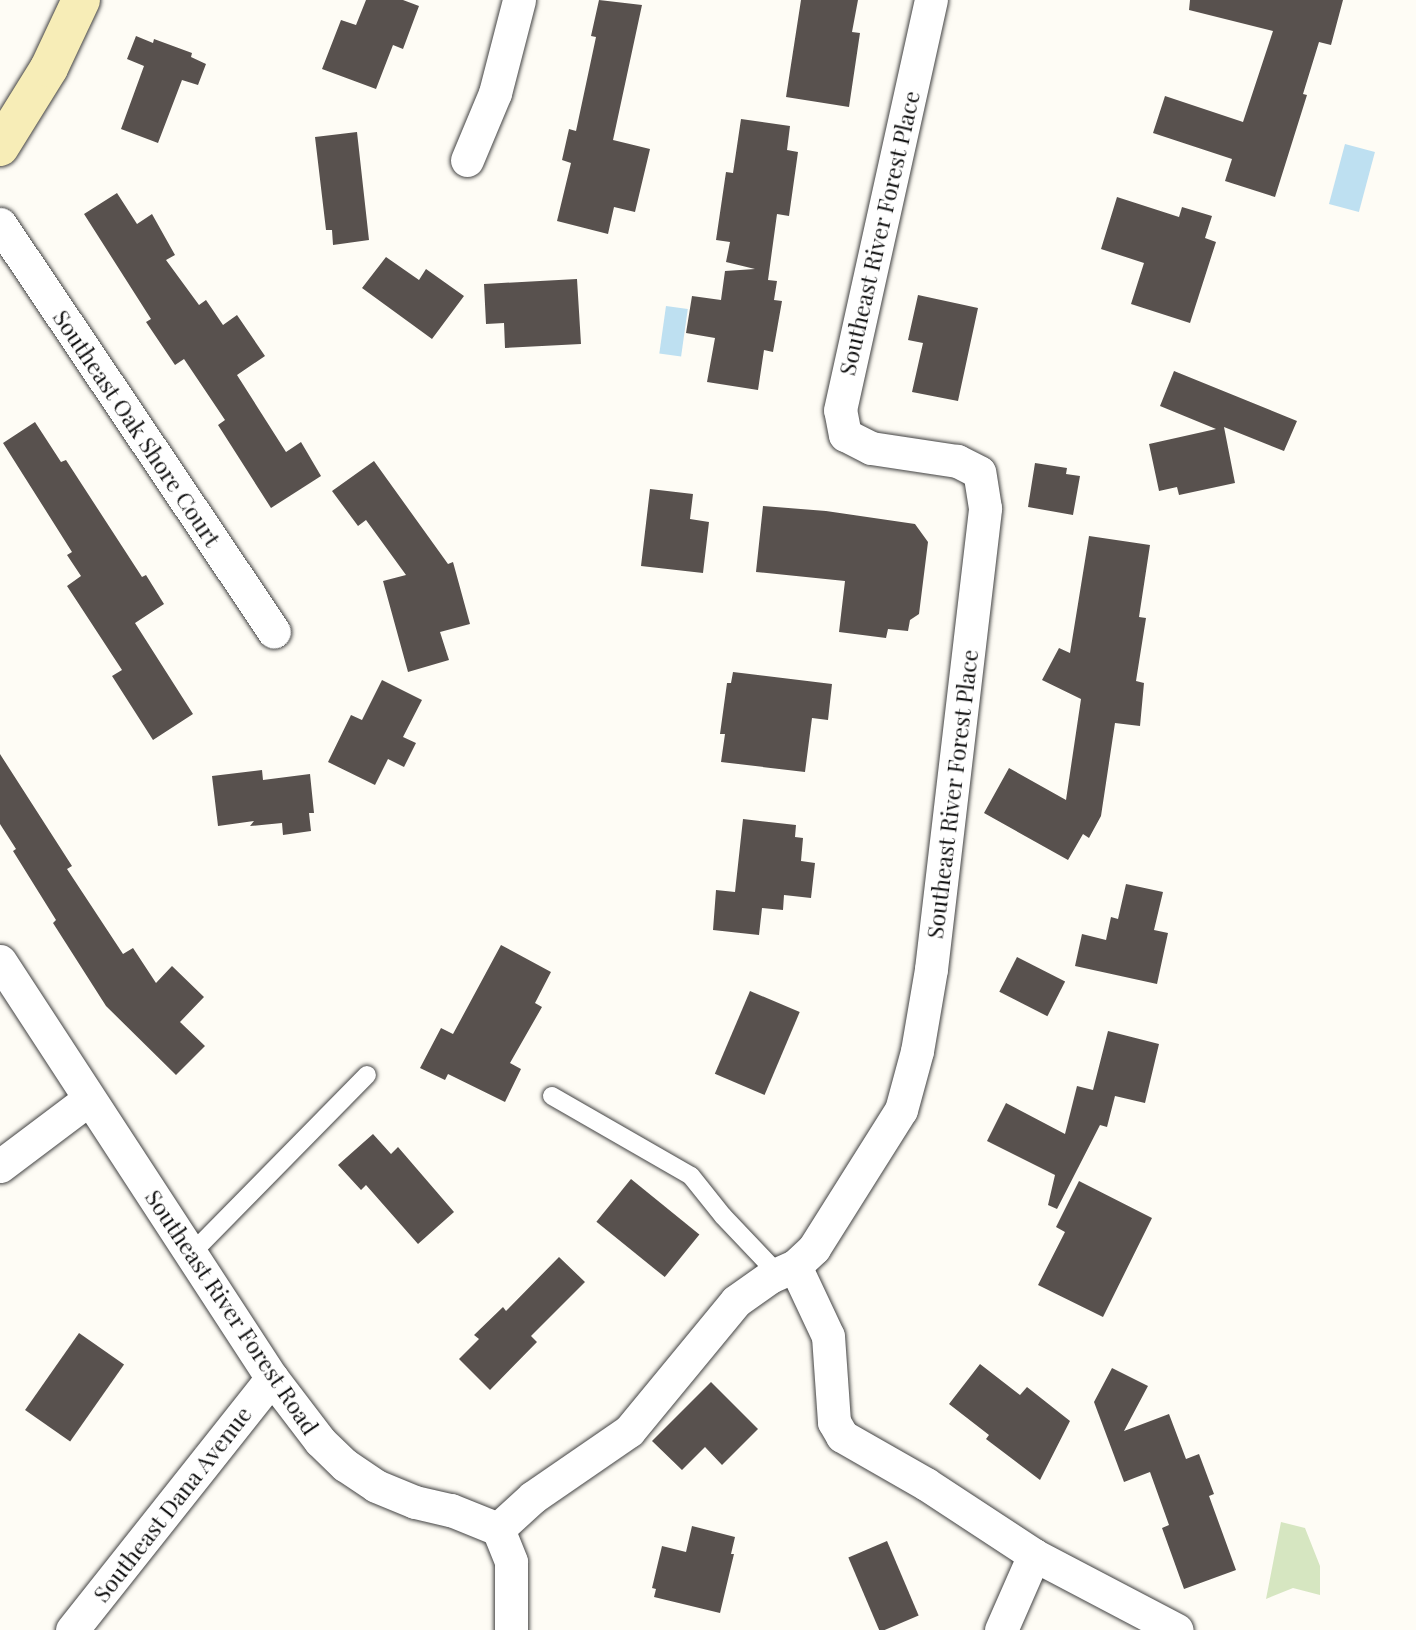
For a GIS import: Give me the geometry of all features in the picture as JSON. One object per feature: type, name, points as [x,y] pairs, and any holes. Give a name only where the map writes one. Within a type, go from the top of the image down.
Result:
[{"type":"street","points":[[0,147],[49,68],[81,0]]},
{"type":"street","points":[[467,160],[495,93],[519,0]]},
{"type":"street","name":"Southeast River Forest Place","points":[[498,1529],[533,1497],[629,1431],[736,1301],[787,1270],[814,1248],[901,1110],[932,969],[985,508],[979,472],[957,461],[871,448],[845,435],[840,410],[931,0]]},
{"type":"street","name":"Southeast Oak Shore Court","points":[[0,224],[274,631]]},
{"type":"street","name":"Southeast River Forest Road","points":[[0,961],[272,1378],[320,1441],[345,1465],[376,1486],[415,1502],[451,1510],[498,1529]]},
{"type":"street","points":[[0,1166],[89,1099]]},
{"type":"street","points":[[787,1270],[828,1336],[834,1422],[842,1436],[926,1484],[1034,1555],[1177,1630]]},
{"type":"street","name":"Southeast Dana Avenue","points":[[72,1630],[272,1378]]},
{"type":"street","points":[[498,1529],[512,1562],[511,1630]]},
{"type":"street","points":[[1001,1630],[1034,1555]]},
{"type":"lane","points":[[191,1254],[367,1075]]},
{"type":"lane","points":[[552,1096],[691,1176],[723,1216],[787,1270]]},
{"type":"green space","points":[[1281,1522],[1305,1528],[1320,1566],[1320,1595],[1293,1588],[1266,1599]]},
{"type":"water","points":[[1345,144],[1375,152],[1359,212],[1329,204]]},
{"type":"water","points":[[666,306],[688,309],[681,357],[659,354]]},
{"type":"building","points":[[366,0],[403,0],[419,6],[403,49],[393,45],[376,89],[322,69],[341,20],[356,25]]},
{"type":"building","points":[[599,0],[642,5],[613,140],[650,149],[635,212],[614,207],[608,234],[557,221],[571,163],[562,160],[569,129],[576,131],[596,37],[591,36]]},
{"type":"building","points":[[801,0],[858,0],[852,32],[860,33],[849,107],[786,97]]},
{"type":"building","points":[[1190,0],[1343,0],[1331,45],[1319,42],[1303,94],[1307,95],[1275,197],[1225,181],[1232,159],[1153,133],[1165,96],[1243,122],[1273,31],[1189,10]]},
{"type":"building","points":[[136,36],[153,43],[154,39],[192,53],[191,57],[206,64],[198,85],[182,80],[158,143],[121,129],[144,66],[127,59]]},
{"type":"building","points":[[741,119],[790,126],[787,150],[798,152],[789,216],[777,214],[768,280],[777,281],[774,300],[782,301],[773,352],[764,350],[758,390],[707,382],[715,338],[686,333],[692,296],[721,300],[725,271],[755,269],[726,262],[730,242],[716,240],[726,172],[733,173]]},
{"type":"building","points":[[357,132],[369,240],[333,245],[332,230],[326,230],[315,137]]},
{"type":"building","points":[[117,193],[137,224],[152,214],[175,255],[166,260],[199,305],[206,300],[223,325],[237,315],[265,356],[237,375],[286,452],[301,442],[321,476],[271,508],[218,425],[225,420],[184,359],[175,365],[146,322],[151,319],[84,214]]},
{"type":"building","points":[[1117,197],[1179,217],[1182,207],[1212,216],[1205,238],[1216,242],[1190,323],[1131,304],[1144,263],[1101,249]]},
{"type":"building","points":[[386,257],[419,280],[426,269],[464,296],[432,339],[362,288]]},
{"type":"building","points":[[577,279],[581,344],[505,348],[504,323],[486,324],[484,284]]},
{"type":"building","points":[[918,295],[978,308],[958,401],[912,392],[923,343],[908,340]]},
{"type":"building","points":[[1174,371],[1297,421],[1284,451],[1224,427],[1235,483],[1179,495],[1177,487],[1159,491],[1149,444],[1216,429],[1160,406]]},
{"type":"building","points":[[35,422],[61,462],[66,460],[142,577],[146,575],[164,604],[135,623],[193,714],[153,740],[112,676],[122,670],[67,586],[81,576],[67,555],[72,552],[3,443]]},
{"type":"building","points":[[374,461],[448,564],[453,562],[470,624],[440,632],[449,660],[408,672],[383,581],[406,575],[366,520],[358,526],[332,491]]},
{"type":"building","points":[[1035,463],[1067,468],[1066,474],[1080,476],[1073,515],[1028,507]]},
{"type":"building","points":[[650,489],[693,494],[690,519],[709,522],[703,573],[641,566]]},
{"type":"building","points":[[763,506],[826,511],[915,524],[928,542],[919,614],[910,620],[908,631],[888,629],[886,638],[839,632],[845,581],[756,572]]},
{"type":"building","points":[[1089,536],[1150,545],[1139,617],[1146,618],[1136,681],[1144,683],[1140,726],[1115,723],[1101,816],[1089,838],[1083,834],[1068,860],[984,813],[1009,768],[1066,800],[1081,699],[1042,680],[1059,648],[1070,653]]},
{"type":"building","points":[[733,672],[832,684],[828,720],[812,718],[805,772],[721,762],[725,734],[720,734],[727,683],[731,683]]},
{"type":"building","points":[[382,680],[422,700],[403,737],[416,743],[404,767],[388,759],[375,785],[328,762],[351,715],[362,720]]},
{"type":"building","points":[[0,754],[72,866],[67,869],[123,954],[133,948],[156,983],[172,966],[204,997],[180,1022],[205,1046],[176,1075],[106,1006],[53,923],[56,920],[13,851],[16,849],[0,824]]},
{"type":"building","points":[[262,770],[263,780],[310,774],[314,813],[309,813],[311,831],[283,835],[282,823],[250,826],[254,821],[218,826],[212,776]]},
{"type":"building","points":[[743,819],[796,825],[795,837],[803,838],[801,861],[815,863],[811,898],[784,895],[783,910],[762,908],[759,935],[713,930],[716,890],[735,892]]},
{"type":"building","points":[[1126,884],[1163,892],[1154,930],[1168,933],[1157,984],[1075,966],[1082,934],[1106,940],[1111,917],[1118,919]]},
{"type":"building","points":[[501,945],[551,972],[535,1003],[542,1007],[510,1063],[521,1069],[505,1102],[448,1074],[445,1080],[420,1068],[441,1028],[453,1034]]},
{"type":"building","points":[[1017,957],[1065,982],[1047,1016],[999,992]]},
{"type":"building","points":[[750,991],[800,1012],[765,1095],[715,1074]]},
{"type":"building","points":[[1108,1031],[1159,1044],[1145,1103],[1115,1096],[1107,1127],[1100,1125],[1057,1209],[1048,1205],[1055,1175],[987,1141],[1006,1103],[1065,1134],[1077,1086],[1093,1090]]},
{"type":"building","points":[[373,1134],[391,1154],[398,1147],[454,1212],[418,1244],[366,1185],[361,1190],[338,1165]]},
{"type":"building","points":[[631,1179],[699,1234],[665,1277],[596,1222]]},
{"type":"building","points":[[1079,1181],[1152,1218],[1103,1317],[1038,1285],[1065,1232],[1056,1227]]},
{"type":"building","points":[[559,1257],[585,1282],[531,1336],[537,1342],[490,1390],[459,1359],[479,1339],[474,1335],[503,1307],[506,1311]]},
{"type":"building","points":[[79,1333],[124,1365],[70,1442],[25,1410]]},
{"type":"building","points":[[980,1364],[1020,1395],[1027,1387],[1070,1421],[1040,1480],[986,1439],[989,1435],[949,1404]]},
{"type":"building","points":[[1112,1368],[1148,1386],[1124,1431],[1169,1414],[1186,1459],[1199,1454],[1214,1494],[1209,1496],[1236,1570],[1184,1589],[1162,1528],[1169,1525],[1150,1472],[1124,1482],[1094,1402]]},
{"type":"building","points":[[711,1382],[758,1429],[722,1465],[705,1447],[682,1470],[652,1441]]},
{"type":"building","points":[[692,1526],[735,1537],[731,1554],[734,1554],[720,1613],[654,1597],[656,1589],[652,1588],[662,1546],[686,1552]]},
{"type":"building","points":[[887,1541],[919,1616],[879,1630],[848,1557]]}]
